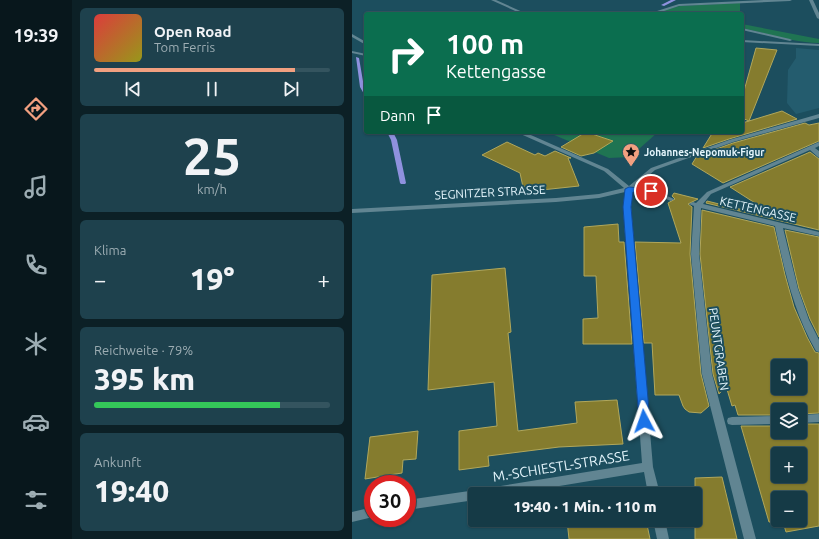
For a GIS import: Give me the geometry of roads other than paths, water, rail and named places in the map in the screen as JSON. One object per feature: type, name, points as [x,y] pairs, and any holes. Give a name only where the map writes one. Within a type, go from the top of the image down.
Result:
[{"type":"street","points":[[493,0],[520,12]]},
{"type":"street","points":[[664,12],[659,11],[680,5],[790,0]]},
{"type":"street","points":[[812,0],[819,18]]},
{"type":"street","points":[[744,29],[777,36],[796,44]]},
{"type":"street","points":[[352,35],[364,43]]},
{"type":"street","points":[[744,41],[819,45]]},
{"type":"street","points":[[352,52],[364,55]]},
{"type":"street","points":[[652,487],[648,467],[627,207],[629,189],[653,169],[731,141],[819,116]]},
{"type":"street","points":[[524,134],[606,170],[629,189],[651,191],[670,199]]},
{"type":"street","points":[[695,205],[709,193],[819,144]]},
{"type":"street","points":[[810,148],[817,152],[819,156]]},
{"type":"street","name":"SEGNITZER STRASSE","points":[[352,211],[556,200],[599,196],[629,189]]},
{"type":"street","name":"KETTENGASSE","points":[[695,205],[819,234]]},
{"type":"street","name":"PEUNTGRABEN","points":[[695,205],[695,254],[707,374],[750,539]]},
{"type":"street","points":[[779,225],[786,266],[819,349]]},
{"type":"street","points":[[807,419],[819,418]]},
{"type":"street","points":[[732,421],[771,420]]},
{"type":"street","name":"M.-SCHIESTL-STRASSE","points":[[523,487],[648,467]]},
{"type":"street","points":[[416,504],[468,496]]},
{"type":"street","points":[[352,517],[364,514]]},
{"type":"street","points":[[660,527],[663,539]]},
{"type":"waterway","points":[[663,5],[674,0]]},
{"type":"waterway","points":[[357,58],[362,87],[364,90]]},
{"type":"waterway","points":[[391,134],[394,140],[403,183]]},
{"type":"place","name":"Johannes-Nepomuk-Figur","points":[[631,167]]}]
